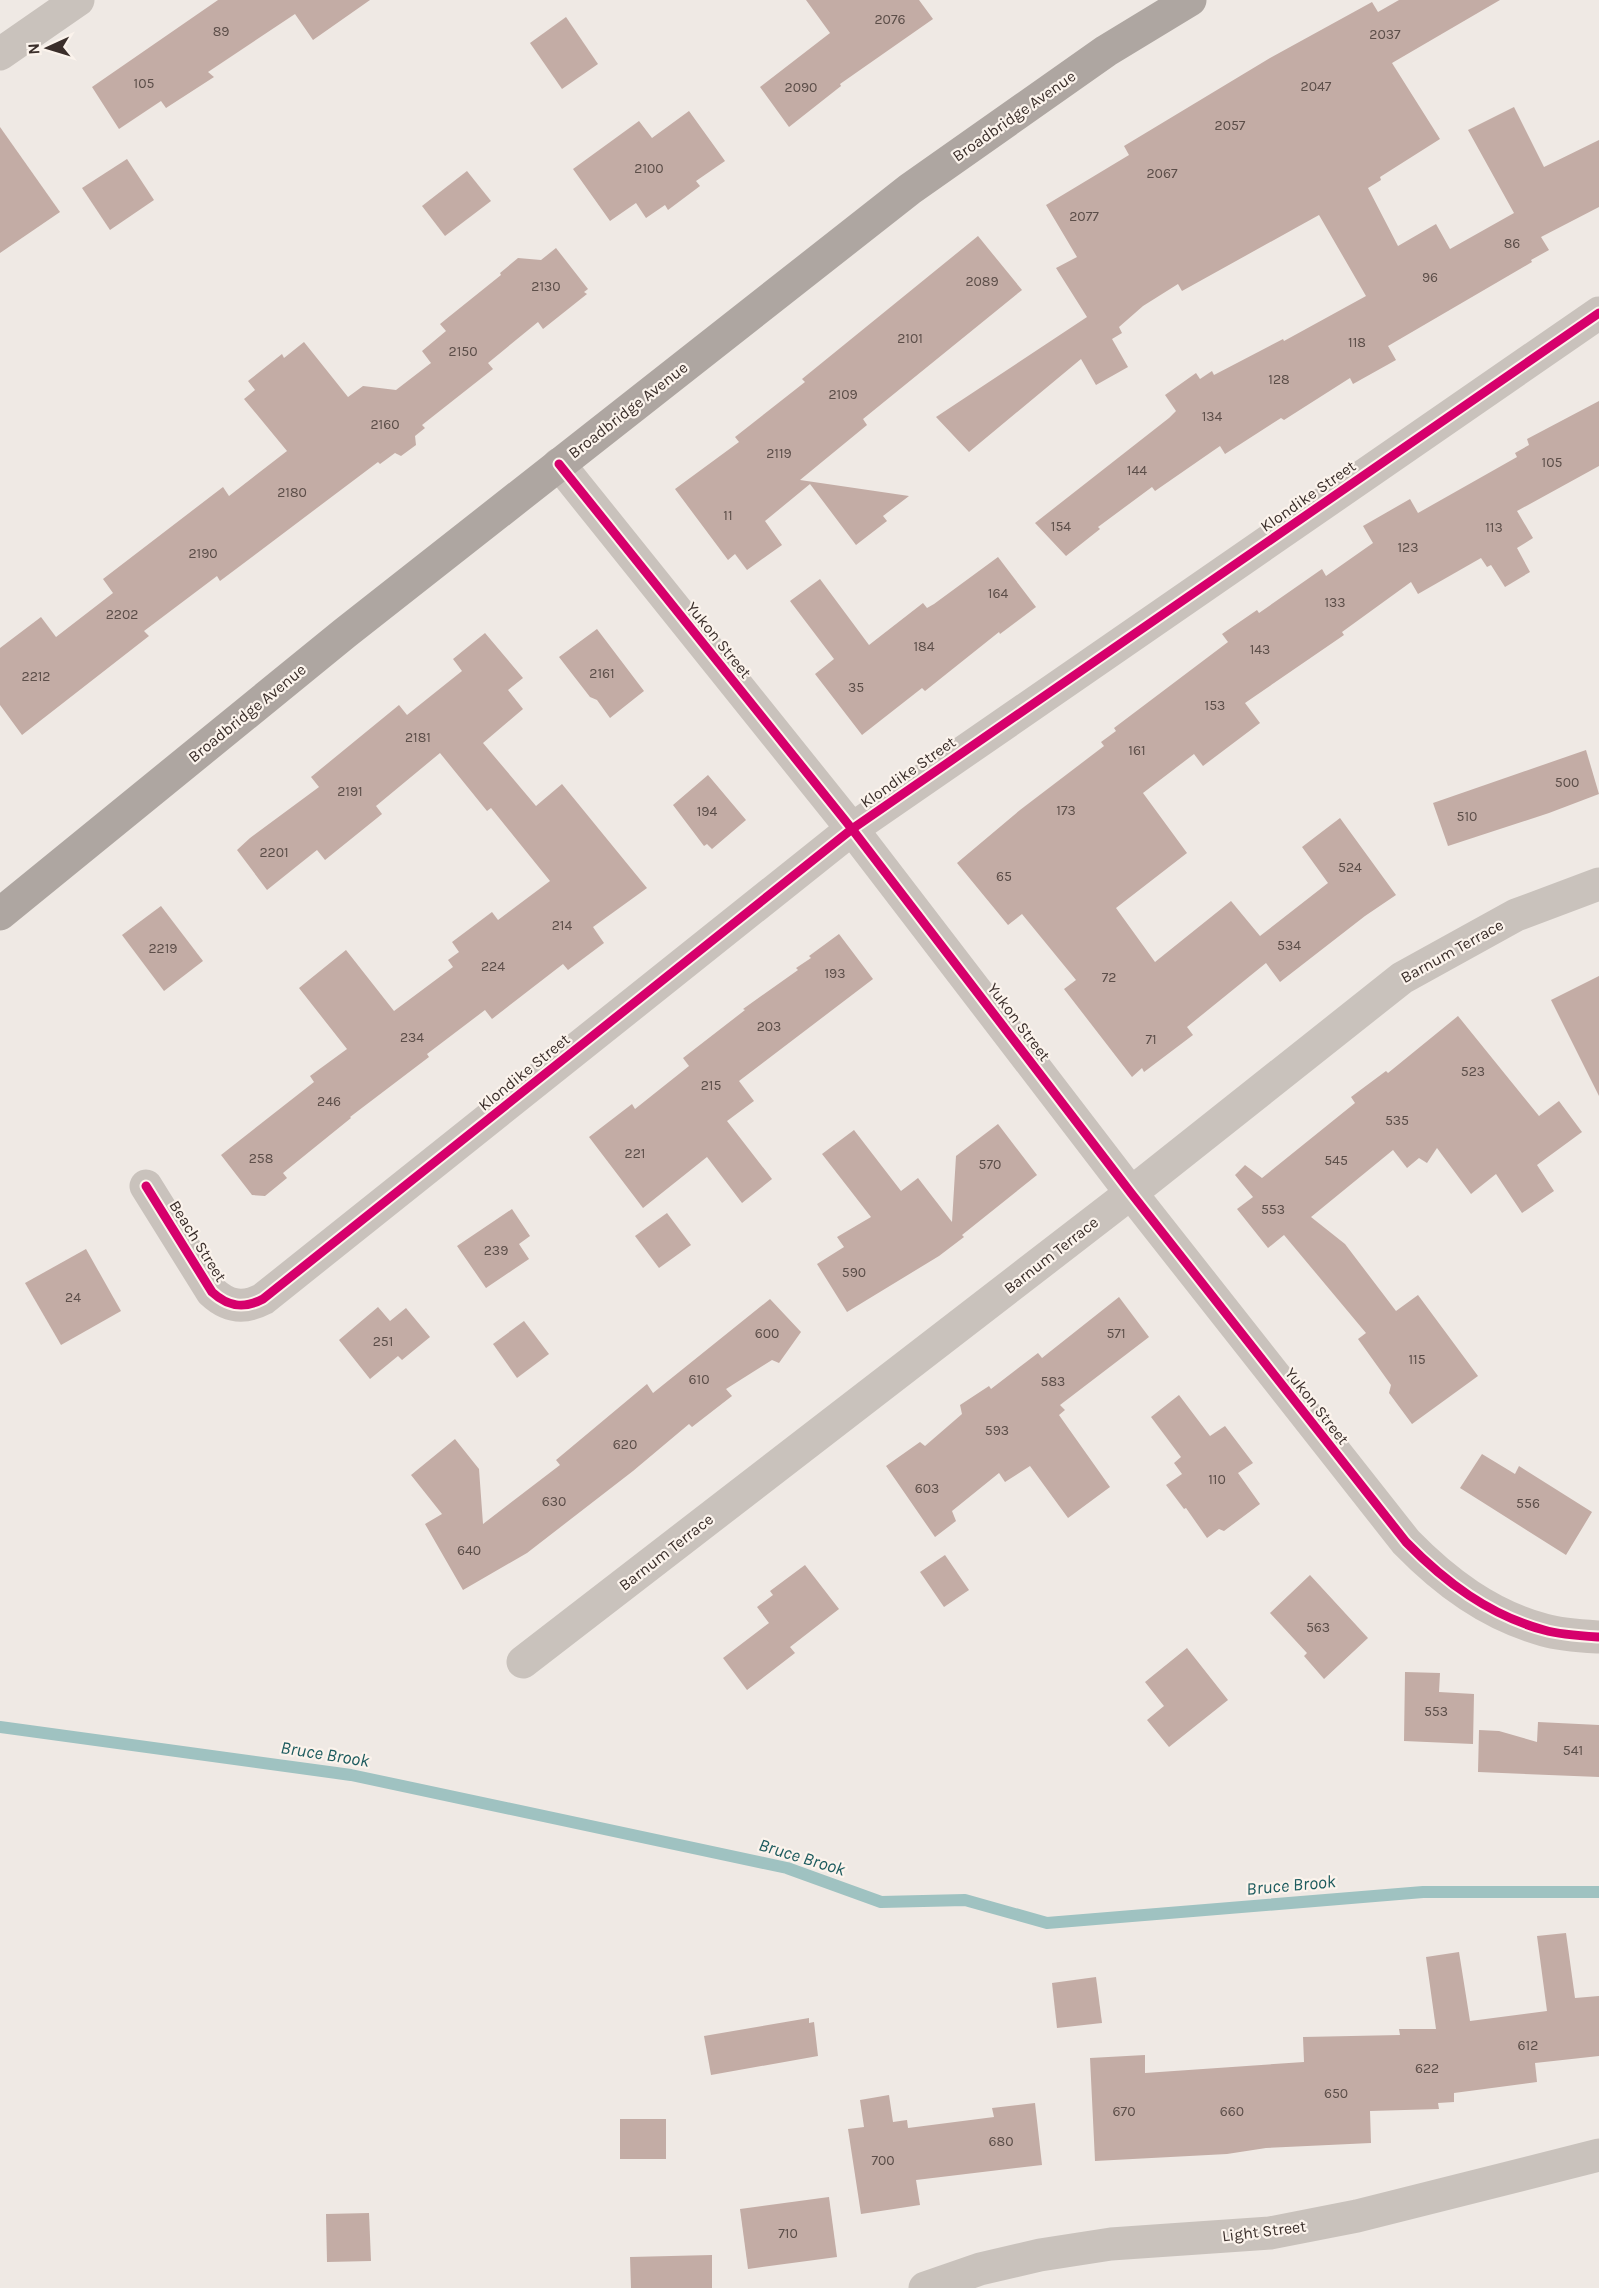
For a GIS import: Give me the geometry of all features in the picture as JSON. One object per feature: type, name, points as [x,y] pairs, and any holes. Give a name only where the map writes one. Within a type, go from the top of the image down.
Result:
[{"type":"main road","name":"Broadbridge Avenue","points":[[0,914],[345,633],[910,189],[1107,51],[1190,0]]},
{"type":"street","points":[[0,54],[78,0]]},
{"type":"street","name":"Klondike Street","points":[[231,1305],[252,1305],[263,1299],[852,829],[1599,313]]},
{"type":"street","name":"Yukon Street","points":[[559,464],[852,829],[1131,1193],[1406,1542],[1430,1566],[1489,1609],[1546,1631],[1599,1637]]},
{"type":"street","name":"Barnum Terrace","points":[[523,1662],[1131,1193],[1402,978],[1516,915],[1599,884]]},
{"type":"street","name":"Beach Street","points":[[146,1186],[212,1292],[220,1300],[231,1305]]},
{"type":"street","name":"Light Street","points":[[926,2288],[980,2270],[1051,2253],[1110,2244],[1270,2233],[1335,2221],[1599,2155]]},
{"type":"building","points":[[218,0],[370,0],[313,40],[295,14],[208,72],[214,77],[166,108],[161,101],[119,129],[92,87]]},
{"type":"building","points":[[806,0],[919,0],[933,19],[840,84],[841,86],[789,127],[760,87],[830,33]]},
{"type":"building","points":[[1399,0],[1500,0],[1392,63],[1440,139],[1380,177],[1381,180],[1368,188],[1398,246],[1436,224],[1450,249],[1514,213],[1468,130],[1514,107],[1544,167],[1599,140],[1599,207],[1541,237],[1549,250],[1531,260],[1532,262],[1388,346],[1396,360],[1353,384],[1350,378],[1225,454],[1220,446],[1155,491],[1152,487],[1098,527],[1100,529],[1066,556],[1035,523],[1169,418],[1176,411],[1165,395],[1196,373],[1200,379],[1212,371],[1214,375],[1283,339],[1284,341],[1366,296],[1319,215],[1182,291],[1178,284],[1143,306],[1119,327],[1122,333],[1112,339],[1128,367],[1096,385],[1081,359],[969,452],[936,417],[1087,317],[1056,268],[1077,257],[1046,205],[1129,155],[1124,146],[1270,58],[1372,2],[1378,12]]},
{"type":"building","points":[[566,17],[598,64],[562,89],[530,43]]},
{"type":"building","points":[[689,111],[725,161],[696,181],[700,186],[668,210],[665,205],[646,218],[636,203],[610,221],[573,169],[639,121],[652,138]]},
{"type":"building","points":[[0,127],[60,212],[0,253]]},
{"type":"building","points":[[127,159],[154,200],[110,230],[82,188]]},
{"type":"building","points":[[467,171],[491,201],[445,236],[422,206]]},
{"type":"building","points":[[978,236],[1022,290],[863,419],[867,425],[800,480],[909,496],[883,516],[887,521],[856,545],[810,484],[765,521],[782,545],[747,570],[735,554],[728,560],[675,489],[739,442],[735,437],[805,382],[802,379]]},
{"type":"building","points":[[556,248],[588,289],[584,292],[587,294],[543,329],[538,322],[488,363],[493,369],[422,425],[425,428],[415,436],[416,445],[401,456],[395,453],[380,464],[378,462],[220,581],[217,576],[144,631],[149,636],[22,735],[0,705],[0,648],[41,617],[56,637],[113,593],[103,579],[223,487],[229,496],[287,451],[244,399],[255,390],[248,381],[282,354],[284,358],[304,342],[348,397],[363,386],[396,390],[431,363],[422,351],[446,331],[440,324],[501,275],[500,273],[518,258],[541,260]]},
{"type":"building","points":[[1599,401],[1599,466],[1517,511],[1533,538],[1517,548],[1530,572],[1505,587],[1491,565],[1487,567],[1481,558],[1418,594],[1411,582],[1342,632],[1344,635],[1245,703],[1260,723],[1203,766],[1194,754],[1143,793],[1187,853],[1116,908],[1155,962],[1231,901],[1260,936],[1328,883],[1302,847],[1340,818],[1396,895],[1280,982],[1266,963],[1187,1027],[1193,1035],[1144,1072],[1142,1068],[1132,1077],[1064,989],[1076,980],[1022,914],[1008,925],[957,863],[1020,810],[1104,746],[1101,742],[1116,731],[1114,728],[1228,642],[1222,634],[1257,610],[1259,613],[1322,569],[1326,576],[1373,543],[1363,526],[1410,499],[1418,513],[1517,457],[1515,453],[1529,445],[1527,439]]},
{"type":"building","points":[[998,557],[1036,607],[1000,634],[999,632],[925,691],[922,688],[862,735],[815,674],[834,659],[790,601],[820,579],[869,645],[923,603],[927,608],[934,604]]},
{"type":"building","points":[[597,629],[644,691],[610,718],[597,700],[590,697],[559,657]]},
{"type":"building","points":[[485,633],[523,678],[508,690],[523,709],[483,743],[536,806],[562,784],[647,888],[593,927],[604,943],[568,970],[563,964],[492,1019],[485,1010],[427,1054],[429,1057],[350,1117],[283,1173],[287,1178],[265,1196],[252,1195],[221,1155],[314,1082],[310,1076],[347,1049],[299,988],[346,950],[394,1011],[453,967],[448,960],[459,952],[452,942],[492,912],[498,920],[550,881],[491,808],[487,811],[440,753],[376,806],[382,814],[325,860],[317,850],[267,890],[237,850],[319,787],[311,777],[399,705],[407,715],[462,671],[453,659]]},
{"type":"building","points":[[1586,750],[1599,794],[1448,846],[1433,803]]},
{"type":"building","points":[[708,775],[746,820],[712,849],[707,844],[704,846],[673,805]]},
{"type":"building","points":[[161,906],[203,961],[164,991],[122,935]]},
{"type":"building","points":[[839,934],[873,979],[739,1081],[754,1101],[727,1121],[772,1179],[742,1203],[707,1157],[643,1208],[589,1137],[632,1104],[635,1109],[689,1066],[683,1058],[745,1010],[743,1009],[798,970],[796,968],[811,958],[809,956]]},
{"type":"building","points":[[1599,976],[1599,1096],[1551,1000]]},
{"type":"building","points":[[1458,1016],[1539,1116],[1559,1101],[1582,1132],[1537,1165],[1554,1191],[1522,1213],[1496,1174],[1471,1194],[1437,1148],[1427,1163],[1419,1158],[1407,1168],[1393,1150],[1311,1217],[1345,1244],[1396,1311],[1418,1295],[1478,1376],[1412,1424],[1389,1393],[1391,1385],[1358,1339],[1366,1333],[1284,1235],[1268,1248],[1237,1209],[1253,1197],[1235,1175],[1245,1165],[1262,1178],[1355,1103],[1351,1097],[1386,1071],[1388,1073]]},
{"type":"building","points":[[998,1124],[1037,1175],[939,1256],[847,1312],[817,1264],[844,1247],[837,1237],[871,1217],[822,1154],[854,1130],[901,1191],[918,1178],[952,1222],[956,1156]]},
{"type":"building","points":[[512,1209],[530,1236],[519,1244],[529,1259],[486,1288],[457,1246]]},
{"type":"building","points":[[667,1213],[691,1245],[659,1268],[635,1236]]},
{"type":"building","points":[[86,1249],[121,1311],[61,1345],[25,1283]]},
{"type":"building","points":[[1119,1297],[1149,1337],[1060,1405],[1065,1410],[1059,1415],[1110,1487],[1068,1518],[1030,1466],[1005,1482],[999,1473],[952,1511],[956,1521],[935,1537],[886,1466],[920,1442],[925,1446],[962,1414],[960,1405],[989,1386],[991,1389],[1038,1353],[1042,1358]]},
{"type":"building","points":[[770,1299],[801,1332],[779,1363],[772,1360],[726,1389],[732,1396],[692,1427],[689,1424],[633,1471],[527,1553],[463,1590],[425,1524],[442,1514],[411,1475],[455,1439],[479,1469],[483,1524],[560,1465],[556,1460],[647,1384],[653,1393]]},
{"type":"building","points":[[378,1307],[390,1321],[406,1308],[430,1337],[402,1360],[398,1356],[370,1379],[339,1340]]},
{"type":"building","points":[[524,1321],[549,1354],[517,1378],[493,1344]]},
{"type":"building","points":[[1179,1395],[1210,1436],[1225,1426],[1253,1463],[1238,1473],[1260,1504],[1224,1531],[1219,1529],[1207,1538],[1166,1485],[1182,1474],[1174,1463],[1181,1457],[1151,1417]]},
{"type":"building","points":[[1482,1454],[1515,1474],[1519,1466],[1592,1512],[1566,1555],[1460,1488]]},
{"type":"building","points":[[945,1555],[969,1590],[944,1607],[920,1572]]},
{"type":"building","points":[[805,1565],[839,1609],[790,1647],[795,1653],[747,1690],[723,1658],[769,1623],[757,1607],[773,1595],[770,1591]]},
{"type":"building","points":[[1310,1575],[1368,1638],[1324,1679],[1304,1656],[1307,1653],[1270,1613]]},
{"type":"building","points":[[1187,1648],[1228,1700],[1169,1747],[1147,1720],[1164,1706],[1145,1682]]},
{"type":"building","points":[[1405,1672],[1440,1673],[1439,1692],[1474,1694],[1473,1744],[1404,1741]]},
{"type":"building","points":[[1538,1722],[1599,1725],[1599,1777],[1478,1772],[1479,1730],[1499,1731],[1537,1742]]},
{"type":"building","points":[[1566,1933],[1575,1998],[1599,1996],[1599,2056],[1535,2063],[1537,2082],[1454,2093],[1454,2102],[1438,2103],[1439,2109],[1370,2111],[1371,2143],[1266,2148],[1227,2154],[1095,2161],[1090,2058],[1145,2055],[1145,2073],[1304,2062],[1303,2037],[1400,2035],[1399,2029],[1436,2029],[1426,1957],[1459,1952],[1470,2021],[1547,2011],[1537,1936]]},
{"type":"building","points":[[1096,1977],[1102,2023],[1057,2028],[1052,1983]]},
{"type":"building","points":[[809,2018],[809,2023],[814,2022],[818,2056],[711,2075],[704,2036]]},
{"type":"building","points":[[889,2095],[893,2122],[907,2120],[908,2128],[994,2117],[992,2108],[1035,2103],[1042,2165],[916,2180],[920,2205],[861,2214],[848,2129],[864,2127],[860,2100]]},
{"type":"building","points":[[620,2119],[666,2119],[666,2159],[620,2159]]},
{"type":"building","points":[[829,2197],[837,2257],[748,2269],[740,2209]]},
{"type":"building","points":[[369,2213],[371,2261],[327,2262],[326,2214]]},
{"type":"building","points":[[712,2255],[712,2288],[631,2288],[630,2257]]},
{"type":"waterway","name":"Bruce Brook","points":[[0,1727],[351,1775],[787,1868],[881,1902],[965,1900],[1047,1923],[1423,1892],[1599,1892]]},
{"type":"cycle path","points":[[146,1186],[212,1292],[224,1301],[236,1305],[249,1304],[263,1299],[852,829],[1599,313]]},
{"type":"cycle path","points":[[559,464],[852,829],[1131,1193],[1406,1542],[1452,1583],[1505,1616],[1551,1632],[1599,1637]]}]
